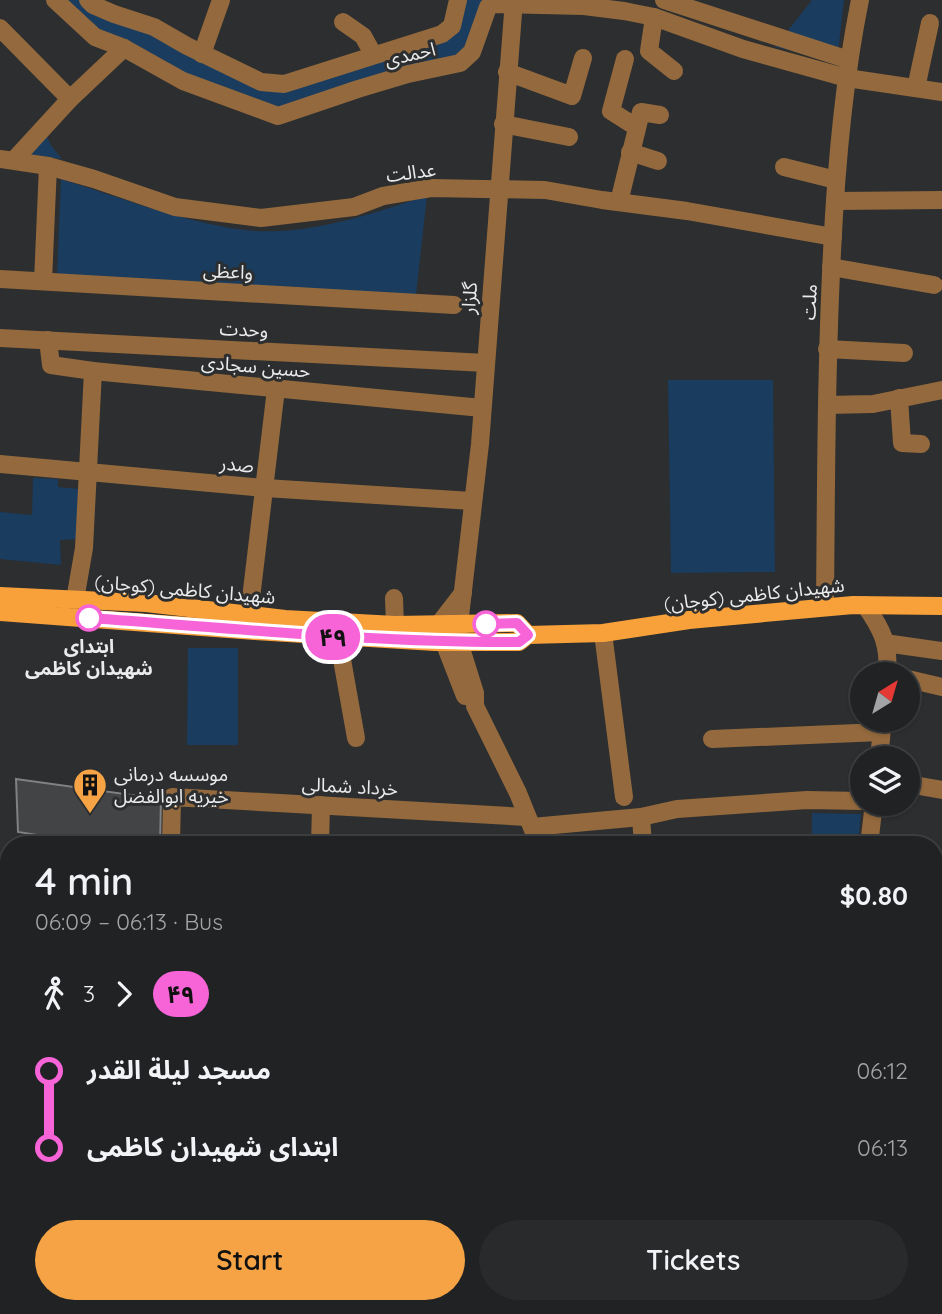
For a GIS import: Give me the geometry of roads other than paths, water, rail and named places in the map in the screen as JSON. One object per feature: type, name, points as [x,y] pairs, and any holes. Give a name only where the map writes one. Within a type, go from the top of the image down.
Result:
[{"type":"main road","name":"شهیدان کاظمی (کوجان)","points":[[0,596],[146,603],[249,615],[395,625],[439,624],[454,636]]},
{"type":"main road","name":"شهیدان کاظمی (کوجان)","points":[[0,612],[338,637],[454,636],[517,623],[528,635],[603,633],[689,620],[825,607],[942,606]]},
{"type":"street","name":"احمدی","points":[[55,0],[95,37],[124,48],[183,81],[278,116],[408,74],[460,64],[472,52],[488,7],[493,4],[584,6],[654,17],[743,49],[848,69]]},
{"type":"street","points":[[202,54],[221,0]]},
{"type":"street","name":"احمدی","points":[[92,2],[155,27],[202,54],[261,82],[284,83],[442,34],[452,26],[458,0]]},
{"type":"street","points":[[664,0],[848,69],[916,88],[942,92]]},
{"type":"street","name":"ملت","points":[[825,607],[827,349],[836,180],[848,69],[860,0]]},
{"type":"street","name":"گلزار","points":[[454,636],[463,593],[482,408],[513,3]]},
{"type":"street","points":[[654,17],[649,51],[674,71]]},
{"type":"street","points":[[343,22],[363,36],[373,54]]},
{"type":"street","points":[[916,88],[930,23]]},
{"type":"street","points":[[0,28],[70,100]]},
{"type":"street","points":[[7,160],[124,48]]},
{"type":"street","points":[[507,72],[572,96],[583,58]]},
{"type":"street","points":[[625,59],[611,111],[636,127]]},
{"type":"street","points":[[619,202],[641,112],[660,115]]},
{"type":"street","points":[[503,124],[569,137]]},
{"type":"street","points":[[630,152],[658,161]]},
{"type":"street","name":"عدالت","points":[[7,160],[48,166],[175,207],[261,218],[354,207],[383,195],[431,188],[545,190],[687,211],[833,237]]},
{"type":"street","points":[[43,281],[48,166]]},
{"type":"street","points":[[784,167],[836,180]]},
{"type":"street","points":[[835,201],[942,200]]},
{"type":"street","points":[[831,267],[933,285]]},
{"type":"street","name":"واعظی","points":[[0,279],[454,305]]},
{"type":"street","name":"وحدت","points":[[0,338],[486,363]]},
{"type":"street","name":"حسین سجادی","points":[[48,340],[51,365],[482,408]]},
{"type":"street","points":[[827,349],[904,353]]},
{"type":"street","points":[[75,600],[84,548],[93,371]]},
{"type":"street","points":[[249,615],[276,389]]},
{"type":"street","points":[[827,405],[873,404],[942,390]]},
{"type":"street","points":[[899,398],[902,443],[920,444]]},
{"type":"street","name":"صدر","points":[[0,464],[265,488],[472,501]]},
{"type":"street","points":[[439,624],[463,593]]},
{"type":"street","points":[[394,598],[395,625]]},
{"type":"street","points":[[865,605],[881,628],[888,662]]},
{"type":"street","points":[[603,633],[624,797]]},
{"type":"street","points":[[454,636],[464,694],[475,706],[518,793],[535,836]]},
{"type":"street","points":[[338,637],[356,738]]},
{"type":"street","points":[[885,643],[942,651]]},
{"type":"street","points":[[920,682],[942,687]]},
{"type":"street","points":[[712,739],[850,728]]},
{"type":"street","points":[[920,786],[942,790]]},
{"type":"street","name":"خرداد شمالی","points":[[171,836],[172,797],[321,805],[529,822],[641,817],[677,808],[807,800],[850,801]]},
{"type":"street","points":[[320,836],[321,805]]},
{"type":"street","points":[[870,836],[872,816]]},
{"type":"street","points":[[641,817],[642,836]]},
{"type":"place","name":"ابتدای شهیدان کاظمی","points":[[89,618]]},
{"type":"place","name":"موسسه درمانی خیریه ابوالفضل","points":[[90,815]]}]
